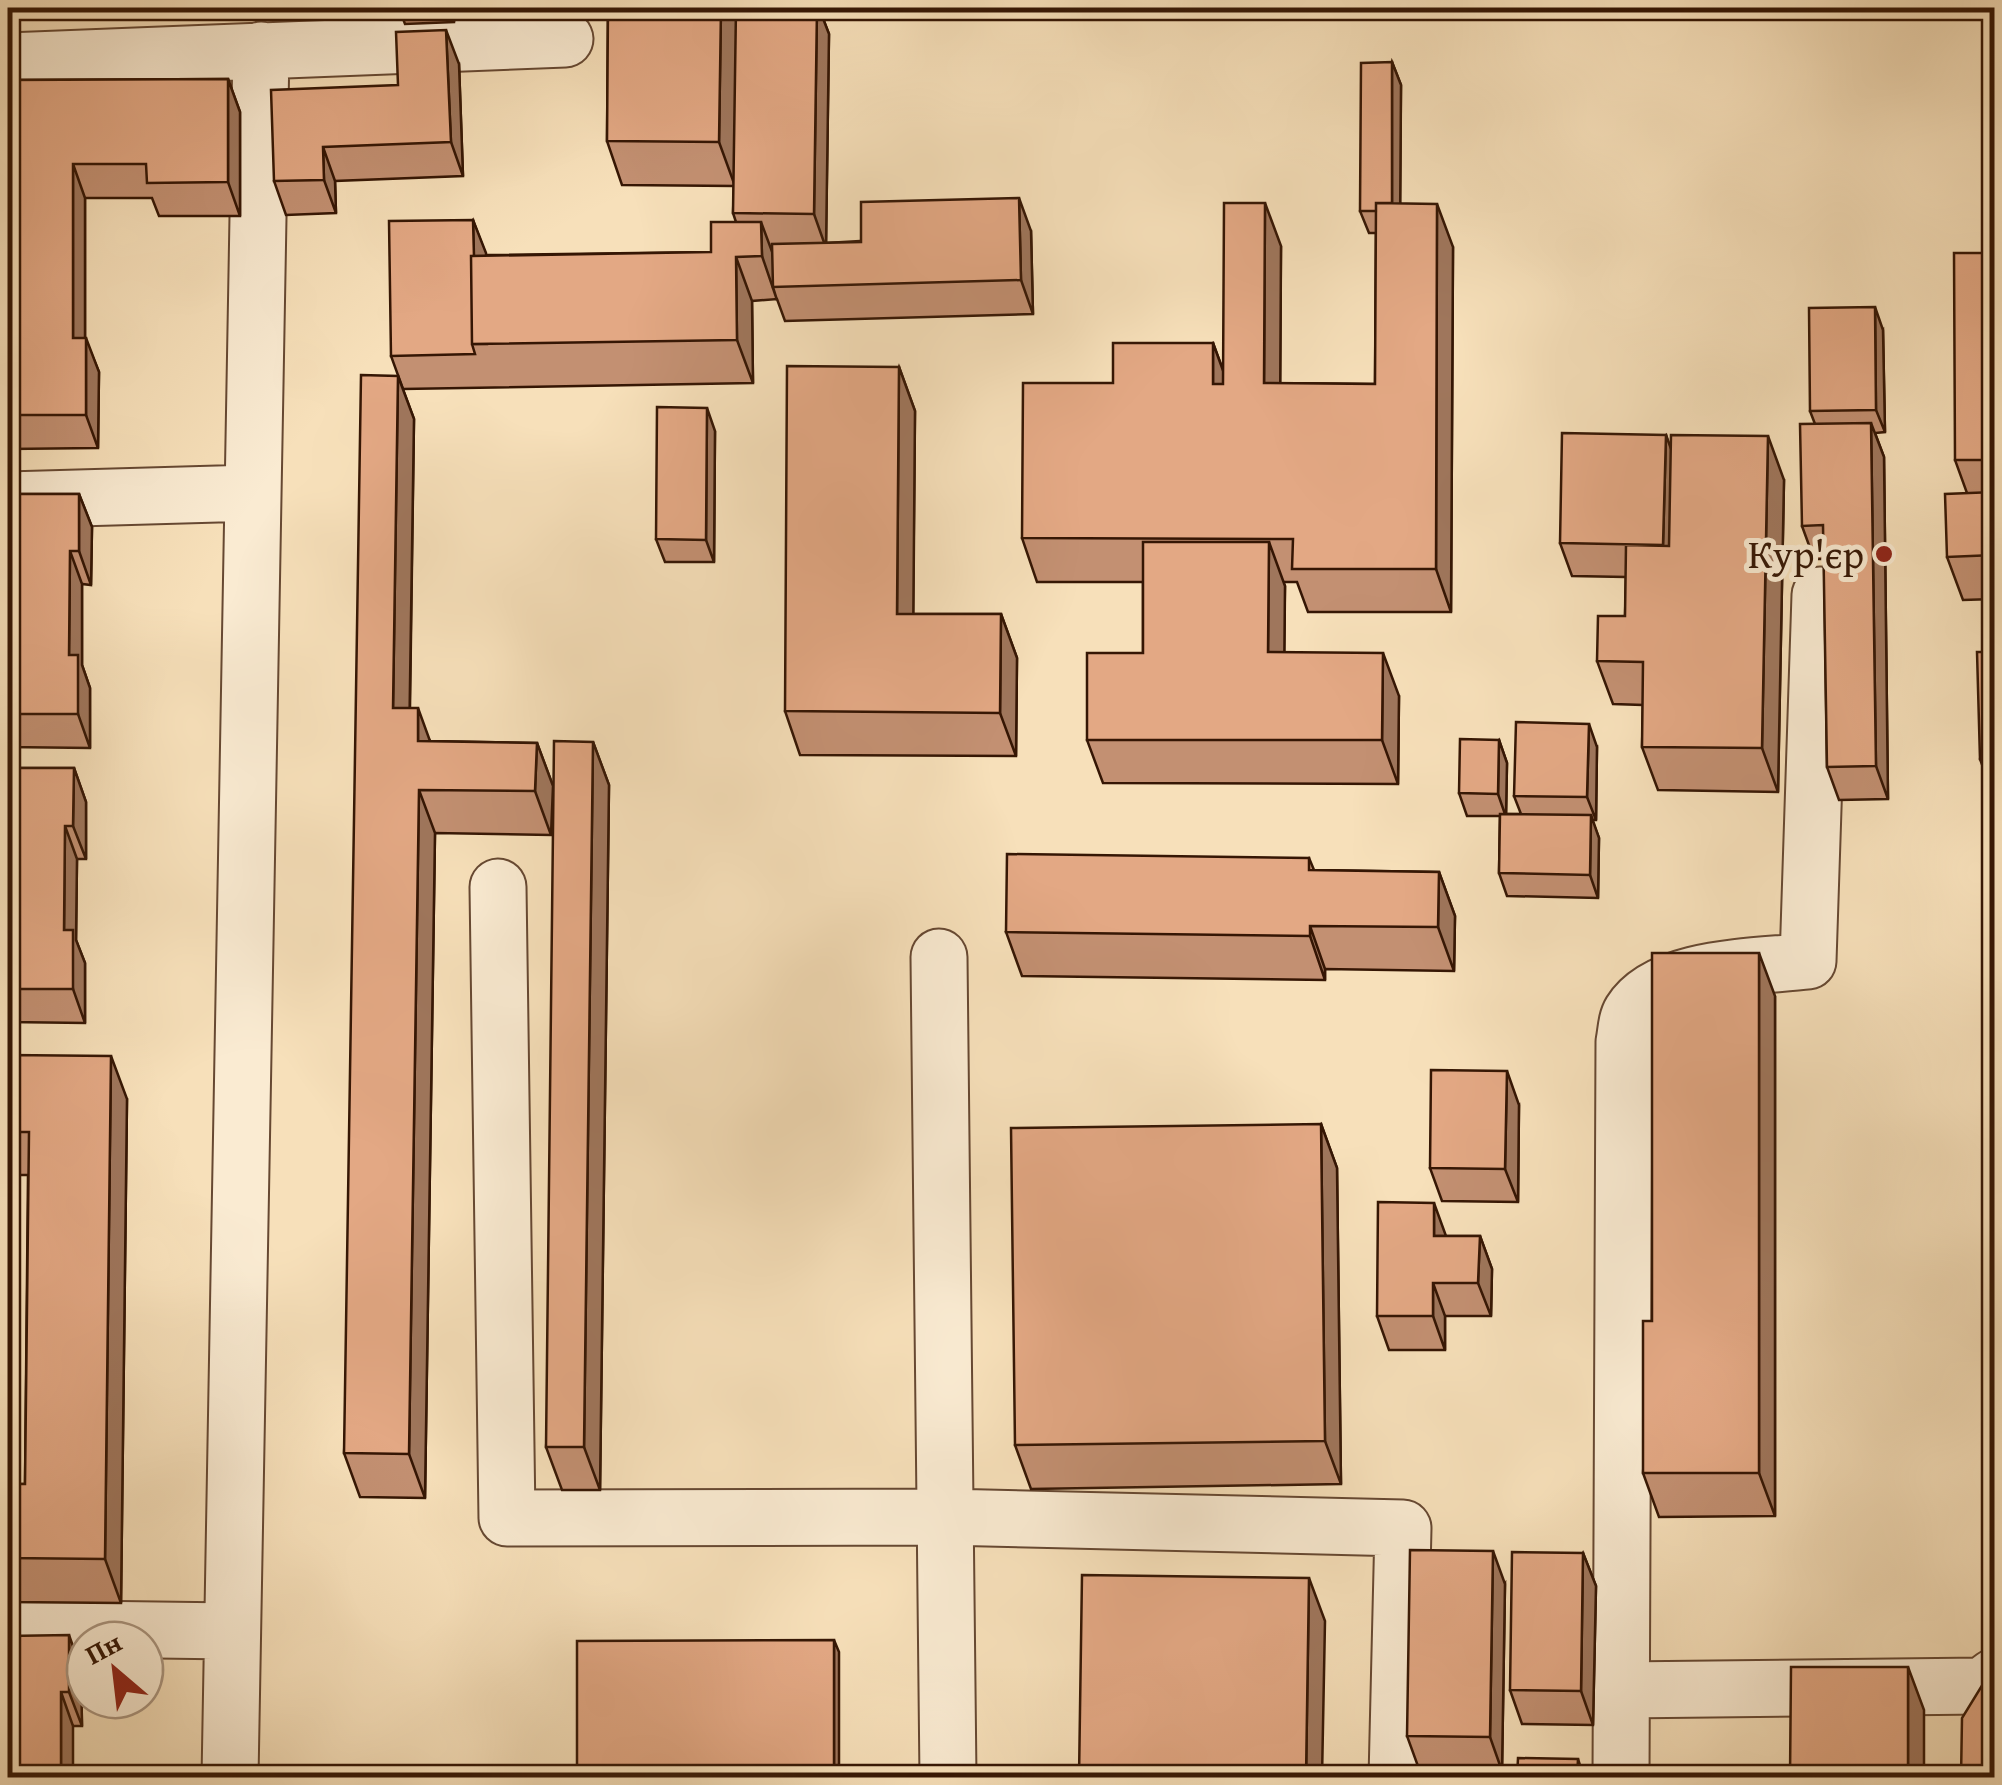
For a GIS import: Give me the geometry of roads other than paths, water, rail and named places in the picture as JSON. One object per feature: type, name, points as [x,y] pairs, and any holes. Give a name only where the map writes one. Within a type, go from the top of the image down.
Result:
[{"type":"lane","points":[[8,61],[565,38]]},
{"type":"lane","points":[[230,1778],[261,50]]},
{"type":"lane","points":[[8,500],[253,494]]},
{"type":"lane","points":[[1622,1778],[1624,1042],[1629,1014],[1644,996],[1665,984],[1688,976],[1808,961],[1820,595]]},
{"type":"lane","points":[[498,886],[506,1518],[945,1516],[1403,1528],[1397,1778]]},
{"type":"lane","points":[[938,957],[948,1778]]},
{"type":"lane","points":[[8,1628],[232,1631]]},
{"type":"lane","points":[[1622,1690],[1982,1686],[1994,1677]]},
{"type":"place","name":"Кур'єр","points":[[1884,554]]}]
